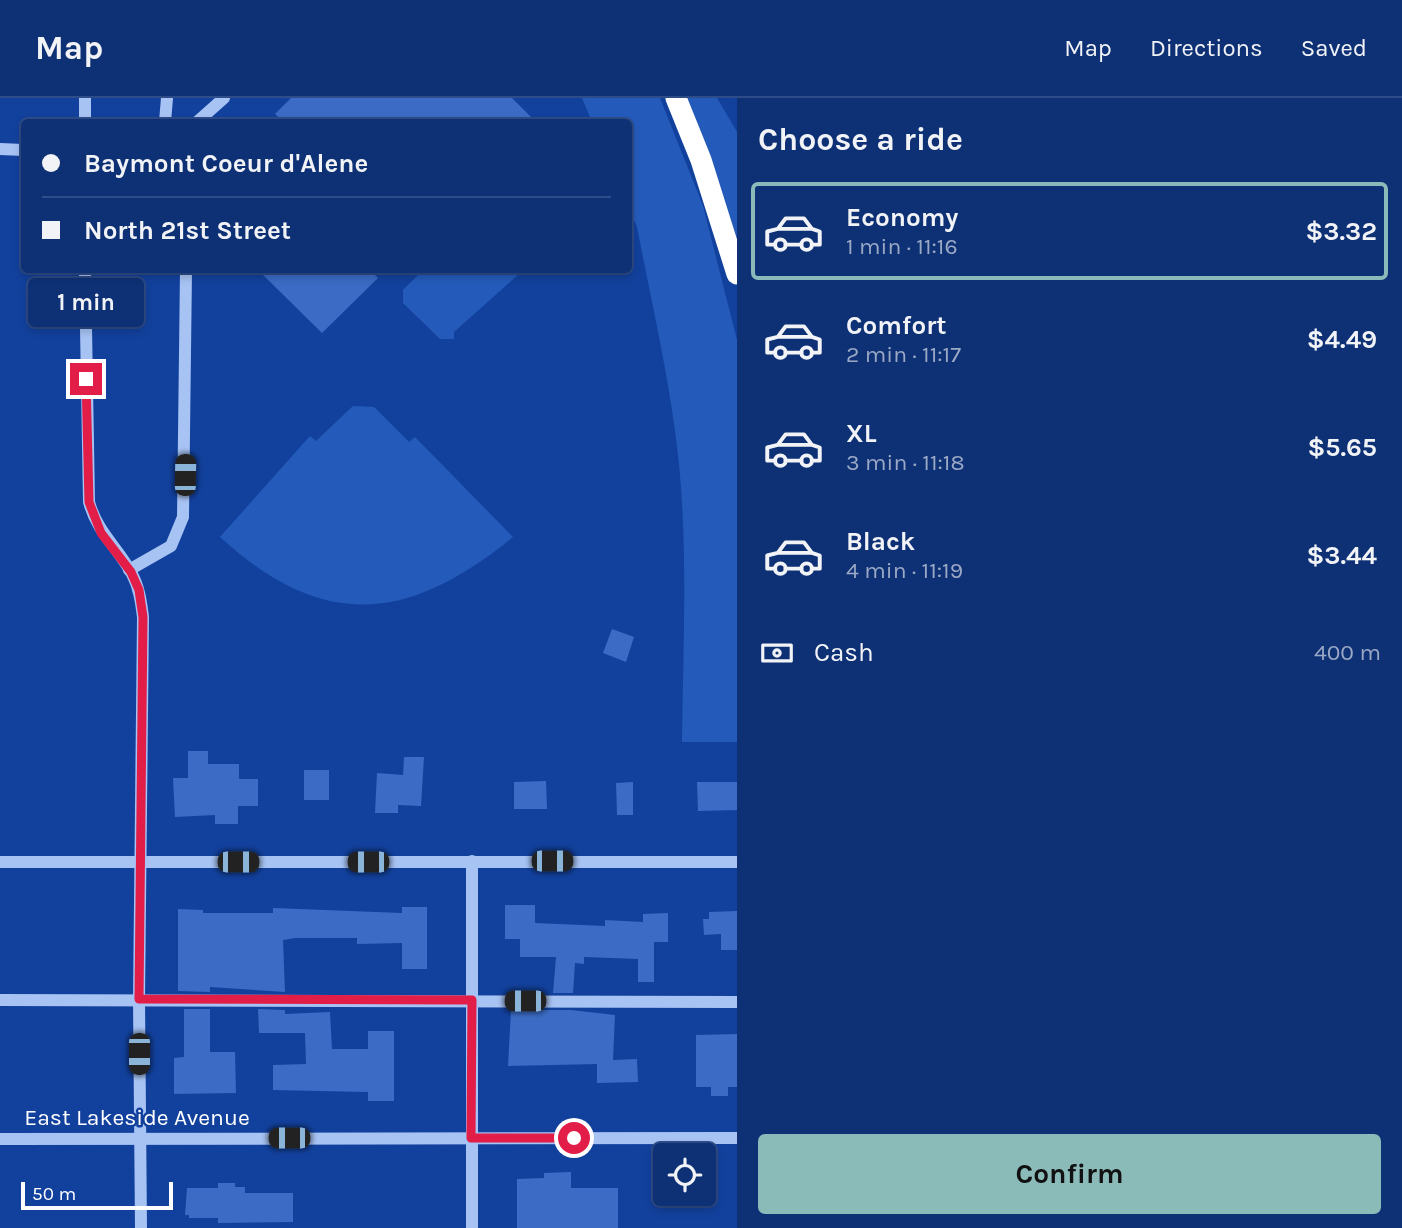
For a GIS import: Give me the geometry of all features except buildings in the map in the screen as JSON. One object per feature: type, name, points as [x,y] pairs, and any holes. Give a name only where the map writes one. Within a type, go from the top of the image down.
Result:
[{"type":"highway","points":[[676,98],[712,191],[737,274]]},
{"type":"street","points":[[85,98],[85,119]]},
{"type":"street","points":[[165,119],[167,98]]},
{"type":"street","points":[[200,119],[224,98]]},
{"type":"street","points":[[0,149],[21,150]]},
{"type":"street","points":[[86,273],[89,502],[101,533],[130,570],[139,590],[143,617],[139,999],[141,1228]]},
{"type":"street","points":[[130,570],[171,546],[183,517],[187,273]]},
{"type":"street","points":[[471,1228],[472,861]]},
{"type":"street","points":[[0,862],[737,862]]},
{"type":"street","points":[[0,1000],[737,1002]]},
{"type":"street","points":[[677,1138],[677,1143]]},
{"type":"street","name":"East Lakeside Avenue","points":[[0,1139],[737,1138]]},
{"type":"shaded area","points":[[582,98],[660,98],[703,206],[737,340],[737,742],[682,742],[682,499],[661,345],[637,227],[632,215],[632,119],[591,119]]},
{"type":"shaded area","points":[[686,98],[717,98],[737,132],[737,244]]},
{"type":"shaded area","points":[[420,273],[519,273],[454,332],[454,339],[440,339],[403,303],[403,290]]},
{"type":"shaded area","points":[[353,406],[374,407],[409,442],[415,437],[513,537],[475,565],[438,586],[402,599],[366,604],[331,601],[295,589],[258,568],[220,537],[310,436],[316,441]]},
{"type":"route","points":[[86,379],[89,502],[101,533],[131,572],[139,590],[143,617],[139,999],[472,1000],[471,1138],[574,1138]]}]
